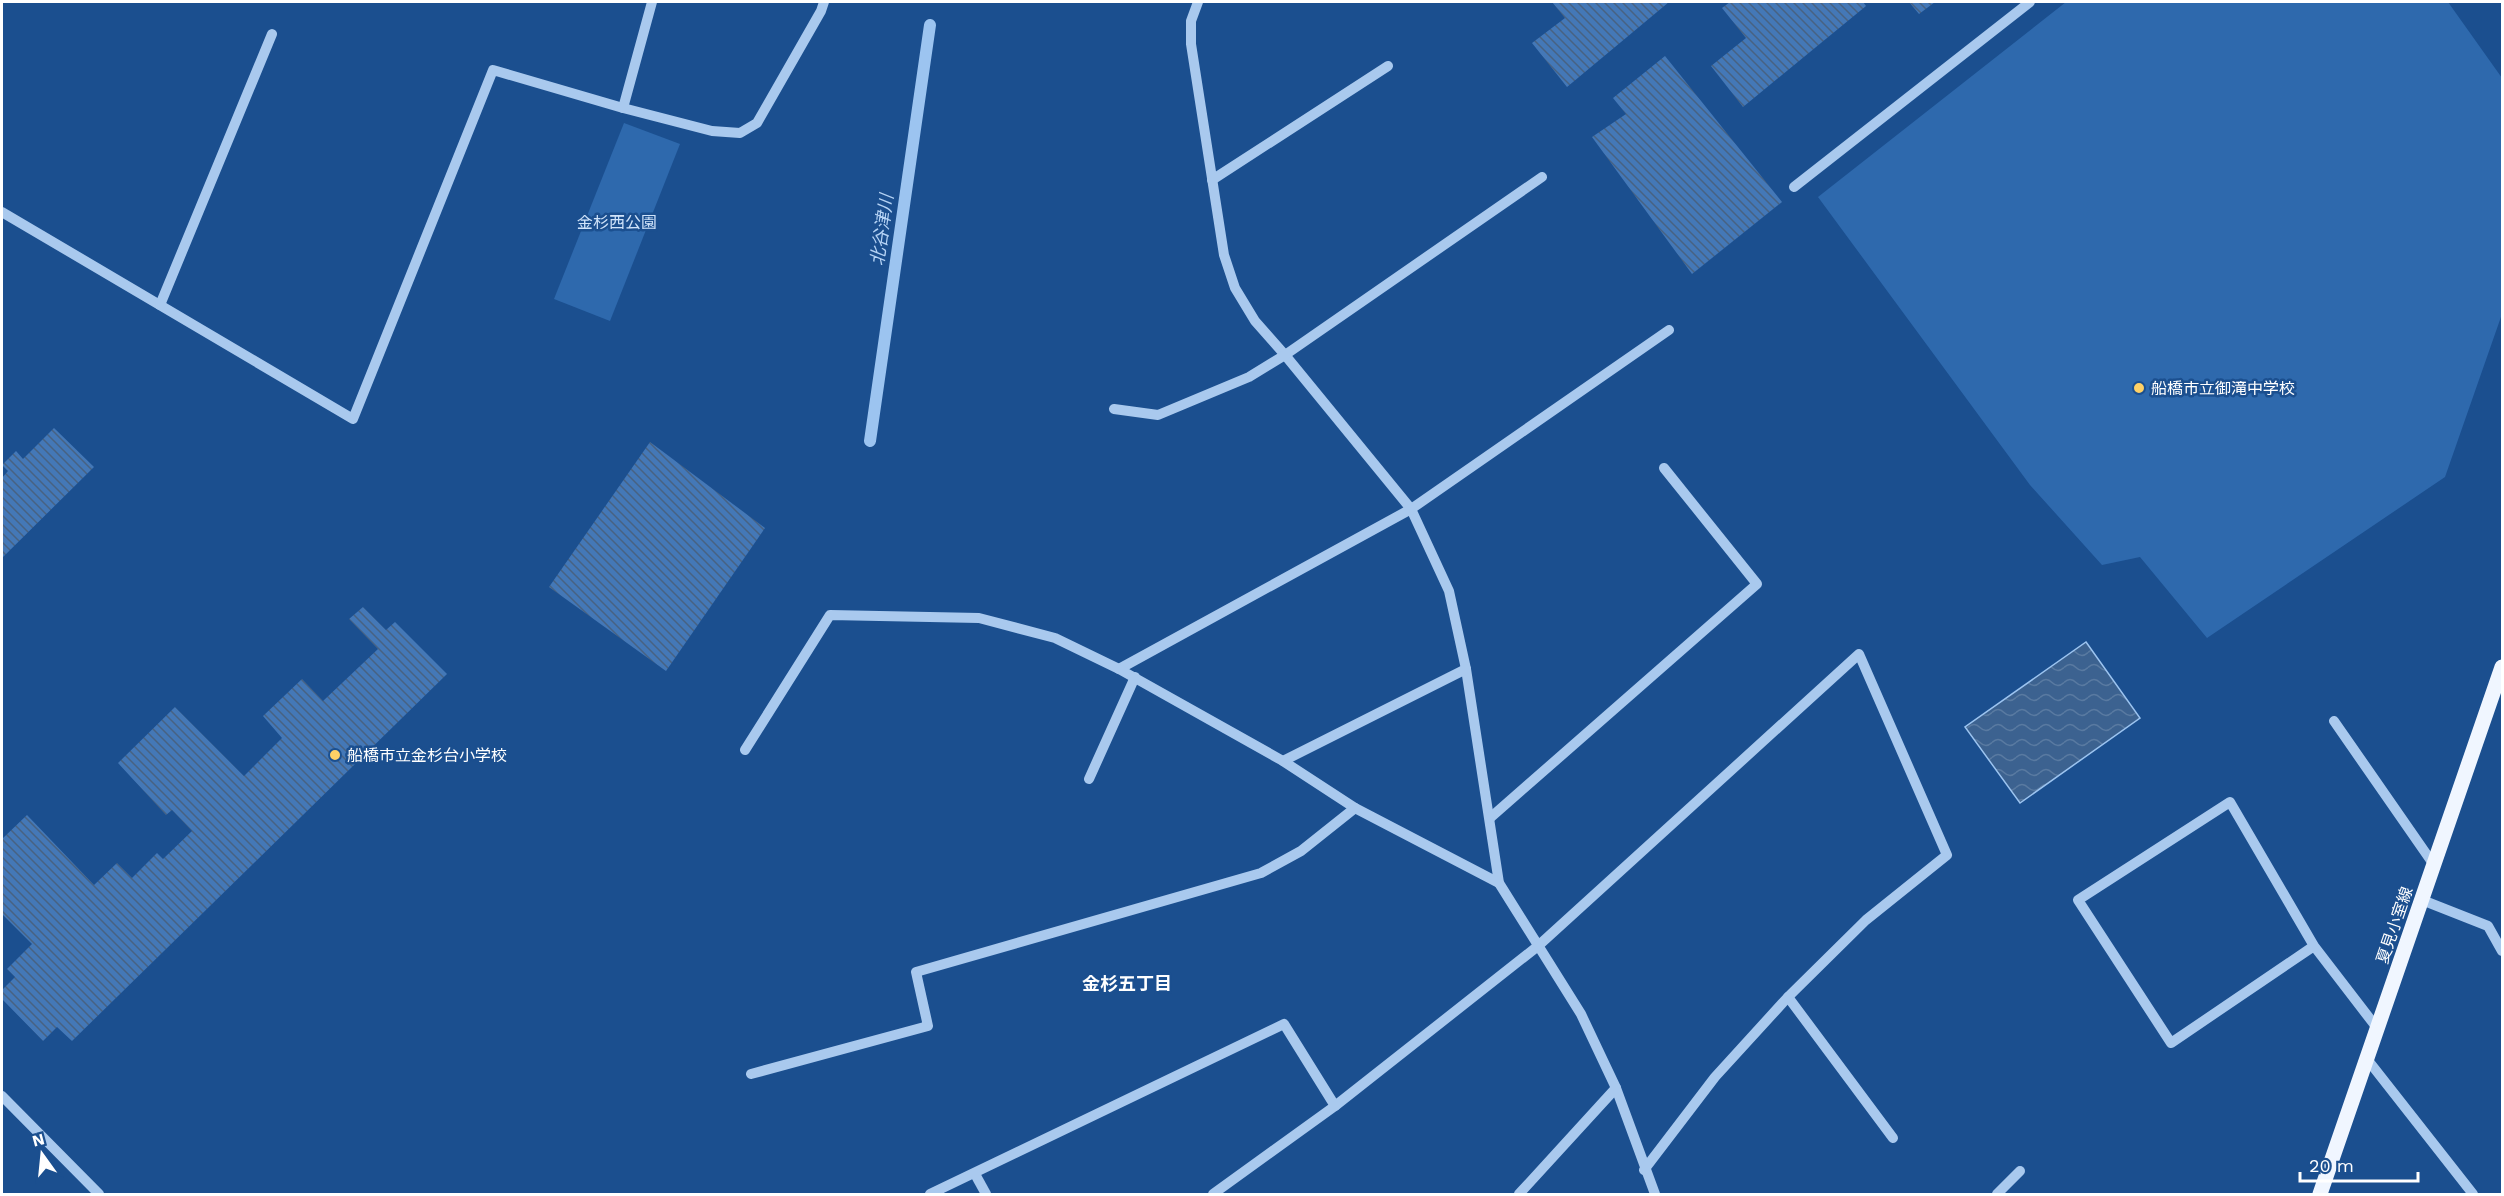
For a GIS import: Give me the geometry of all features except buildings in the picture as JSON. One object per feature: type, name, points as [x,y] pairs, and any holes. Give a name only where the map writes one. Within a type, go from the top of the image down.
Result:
[{"type":"main road","name":"夏見小室線","points":[[2320,1194],[2502,667]]},
{"type":"street","points":[[623,108],[652,2]]},
{"type":"street","points":[[2,212],[353,419],[493,70],[712,131],[740,133],[757,123],[824,2]]},
{"type":"street","points":[[1198,2],[1191,21],[1191,44],[1224,255],[1235,288],[1254,321],[1285,355],[1411,509],[1449,591],[1466,669],[1499,883],[1581,1014],[1616,1088],[1644,1170],[1655,1194]]},
{"type":"street","points":[[1794,187],[2030,2]]},
{"type":"street","points":[[160,305],[272,34]]},
{"type":"street","points":[[1212,180],[1388,66]]},
{"type":"street","points":[[1114,409],[1158,415],[1250,377],[1542,177]]},
{"type":"street","points":[[1119,669],[1411,509],[1669,330]]},
{"type":"street","points":[[1490,818],[1757,584],[1664,468]]},
{"type":"street","points":[[745,750],[830,615],[979,618],[1054,638],[1135,677],[1283,761],[1354,808],[1499,883]]},
{"type":"street","points":[[1213,1194],[1335,1106],[1538,946],[1859,654],[1947,855],[1866,920],[1788,997],[1715,1077],[1644,1170]]},
{"type":"street","points":[[1283,761],[1466,669]]},
{"type":"street","points":[[1089,779],[1135,677]]},
{"type":"street","points":[[2334,721],[2434,865]]},
{"type":"street","points":[[2314,946],[2171,1043],[2078,900],[2230,802],[2314,946],[2377,1028]]},
{"type":"street","points":[[751,1074],[928,1026],[916,972],[1261,873],[1301,851],[1354,808]]},
{"type":"street","points":[[2422,900],[2488,926],[2502,951]]},
{"type":"street","points":[[1788,997],[1893,1138]]},
{"type":"street","points":[[930,1194],[1284,1024],[1335,1106]]},
{"type":"street","points":[[2367,1059],[2473,1194]]},
{"type":"street","points":[[1519,1194],[1616,1088]]},
{"type":"street","points":[[2,1096],[99,1194]]},
{"type":"street","points":[[1997,1194],[2020,1171]]},
{"type":"street","points":[[975,1174],[986,1194]]},
{"type":"green space","points":[[2066,2],[2448,2],[2502,78],[2502,314],[2445,477],[2207,638],[2140,557],[2102,565],[2030,485],[1818,197]]},
{"type":"green space","name":"金杉西公園","points":[[624,123],[680,144],[610,321],[554,299]]},
{"type":"water","points":[[2086,642],[2140,718],[2020,803],[1965,727]]},
{"type":"waterway","name":"北谷津川","points":[[870,441],[930,25]]},
{"type":"place","name":"船橋市立御滝中学校","points":[[2139,388]]},
{"type":"place","name":"船橋市立金杉台小学校","points":[[335,755]]},
{"type":"district","name":"金杉五丁目","points":[[1127,984]]}]
